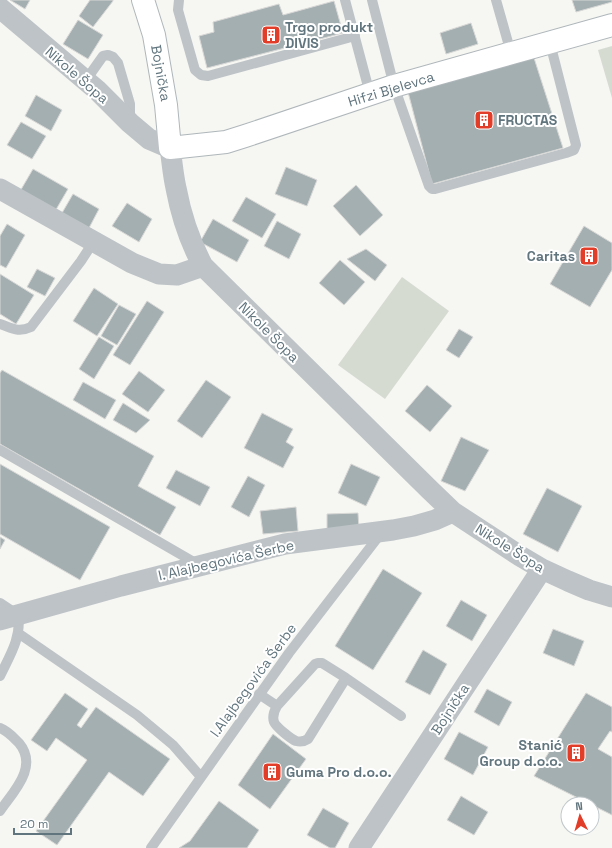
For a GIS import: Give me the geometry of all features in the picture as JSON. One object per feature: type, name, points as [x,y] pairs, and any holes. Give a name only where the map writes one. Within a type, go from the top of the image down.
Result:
[{"type":"main road","name":"Bojnička","points":[[143,0],[154,34],[166,105],[170,148]]},
{"type":"main road","name":"Hifzi Bjelevca","points":[[170,148],[226,142],[394,86],[612,25]]},
{"type":"street","name":"Nikole Šopa","points":[[0,8],[86,80],[130,124],[149,139],[170,148],[176,188],[185,223],[203,266],[453,512],[542,569],[568,582],[612,597]]},
{"type":"street","points":[[0,189],[132,263],[159,274],[177,275],[203,266]]},
{"type":"street","name":"I. Alajbegovića Šerbe","points":[[12,622],[121,586],[285,544],[382,532],[414,526],[435,520],[453,512]]},
{"type":"street","name":"Bojnička","points":[[359,848],[542,569]]},
{"type":"lane","points":[[179,0],[178,10],[195,70],[201,75],[208,76],[355,36]]},
{"type":"lane","points":[[345,0],[370,94]]},
{"type":"lane","points":[[372,0],[394,86],[429,186],[432,189],[574,150],[576,145],[550,43]]},
{"type":"lane","points":[[496,0],[512,53]]},
{"type":"lane","points":[[86,80],[103,56],[108,55],[113,57],[118,63],[130,104],[130,124]]},
{"type":"lane","points":[[0,324],[17,331],[26,330],[30,327],[81,262],[94,241]]},
{"type":"lane","points":[[0,450],[201,565]]},
{"type":"lane","name":"I.Alajbegovića Šerbe","points":[[151,848],[259,694],[382,532]]},
{"type":"lane","points":[[0,603],[12,622],[68,667],[137,715],[173,745],[201,777]]},
{"type":"lane","points":[[0,676],[15,644],[12,622]]},
{"type":"lane","points":[[346,678],[308,739],[296,741],[278,729],[274,721],[276,706],[315,664],[318,663],[322,663],[346,678],[401,716]]},
{"type":"lane","points":[[259,694],[276,706]]},
{"type":"lane","points":[[0,728],[7,731],[21,746],[25,754],[26,769],[20,783],[0,811]]},
{"type":"shaded area","points":[[612,46],[612,98],[598,50]]},
{"type":"shaded area","points":[[402,277],[449,311],[385,399],[338,365]]},
{"type":"building","points":[[10,0],[30,0],[25,9]]},
{"type":"building","points":[[90,0],[113,0],[93,27],[79,16]]},
{"type":"building","points":[[572,0],[612,0],[612,2],[576,12]]},
{"type":"building","name":"Trgo produkt DIVIS","points":[[334,1],[343,33],[207,68],[199,36],[214,32],[213,22],[279,4],[283,15]]},
{"type":"building","points":[[78,20],[103,35],[88,59],[63,44]]},
{"type":"building","points":[[471,23],[478,44],[446,54],[440,33]]},
{"type":"building","name":"FRUCTAS","points":[[534,58],[563,148],[432,184],[408,92]]},
{"type":"building","points":[[36,95],[62,110],[51,131],[25,116]]},
{"type":"building","points":[[21,122],[46,136],[32,159],[7,145]]},
{"type":"building","points":[[286,167],[317,180],[307,206],[275,194]]},
{"type":"building","points":[[33,169],[68,189],[54,213],[19,193]]},
{"type":"building","points":[[356,185],[383,215],[360,236],[333,206]]},
{"type":"building","points":[[73,194],[99,209],[89,228],[62,213]]},
{"type":"building","points":[[246,197],[276,214],[262,238],[232,221]]},
{"type":"building","points":[[127,203],[152,219],[139,242],[112,226]]},
{"type":"building","points":[[213,219],[249,240],[237,262],[200,242]]},
{"type":"building","points":[[277,221],[301,234],[289,259],[264,246]]},
{"type":"building","points":[[7,224],[25,235],[6,268],[0,265],[0,236]]},
{"type":"building","name":"Caritas","points":[[584,226],[612,243],[612,270],[590,307],[550,284]]},
{"type":"building","points":[[366,249],[387,265],[375,281],[347,259]]},
{"type":"building","points":[[340,260],[365,282],[344,305],[319,283]]},
{"type":"building","points":[[37,269],[55,278],[45,296],[27,287]]},
{"type":"building","points":[[0,274],[34,295],[16,324],[0,314]]},
{"type":"building","points":[[94,288],[118,304],[97,336],[73,321]]},
{"type":"building","points":[[147,301],[164,312],[130,365],[113,355]]},
{"type":"building","points":[[119,305],[136,314],[117,345],[101,336]]},
{"type":"building","points":[[459,329],[473,337],[459,358],[446,350]]},
{"type":"building","points":[[99,337],[114,346],[94,379],[79,369]]},
{"type":"building","points":[[2,370],[154,456],[138,486],[176,507],[160,535],[0,444],[0,373]]},
{"type":"building","points":[[139,371],[165,390],[148,412],[122,394]]},
{"type":"building","points":[[206,380],[231,397],[202,438],[177,421]]},
{"type":"building","points":[[83,382],[116,400],[105,419],[73,400]]},
{"type":"building","points":[[427,385],[452,406],[430,432],[405,411]]},
{"type":"building","points":[[123,403],[150,420],[136,433],[113,420]]},
{"type":"building","points":[[262,413],[293,429],[286,442],[294,447],[283,468],[244,448]]},
{"type":"building","points":[[461,437],[489,450],[465,491],[441,481]]},
{"type":"building","points":[[0,464],[110,527],[80,580],[0,534]]},
{"type":"building","points":[[351,464],[380,477],[366,506],[338,493]]},
{"type":"building","points":[[176,470],[210,487],[200,506],[166,488]]},
{"type":"building","points":[[248,476],[265,485],[249,517],[231,507]]},
{"type":"building","points":[[547,488],[582,506],[558,552],[523,534]]},
{"type":"building","points":[[296,507],[298,531],[263,534],[260,511]]},
{"type":"building","points":[[358,513],[359,530],[327,531],[327,514]]},
{"type":"building","points":[[0,537],[5,540],[0,549]]},
{"type":"building","points":[[383,569],[422,593],[373,670],[335,646]]},
{"type":"building","points":[[461,600],[487,615],[472,641],[446,626]]},
{"type":"building","points":[[553,629],[584,641],[574,666],[543,653]]},
{"type":"building","points":[[423,650],[447,664],[430,695],[405,682]]},
{"type":"building","points":[[487,689],[512,702],[499,726],[474,712]]},
{"type":"building","points":[[65,693],[88,709],[77,725],[81,728],[96,707],[170,759],[143,796],[109,772],[57,845],[36,831],[87,760],[56,738],[47,751],[31,740]]},
{"type":"building","name":"Stanić Group d.o.o.","points":[[586,693],[612,707],[612,732],[610,731],[598,749],[612,757],[612,815],[600,809],[600,796],[574,796],[534,776]]},
{"type":"building","points":[[459,732],[488,747],[473,775],[444,759]]},
{"type":"building","name":"Guma Pro d.o.o.","points":[[273,734],[306,759],[270,809],[238,785]]},
{"type":"building","points":[[461,796],[488,812],[474,835],[447,820]]},
{"type":"building","points":[[219,801],[259,830],[247,848],[179,848],[190,841]]},
{"type":"building","points":[[323,808],[349,823],[335,848],[330,848],[307,835]]},
{"type":"place","name":"Trgo produkt DIVIS","points":[[271,35]]},
{"type":"place","name":"FRUCTAS","points":[[484,120]]},
{"type":"place","name":"Caritas","points":[[589,256]]},
{"type":"place","name":"Stanić Group d.o.o.","points":[[576,753]]},
{"type":"place","name":"Guma Pro d.o.o.","points":[[272,772]]}]
